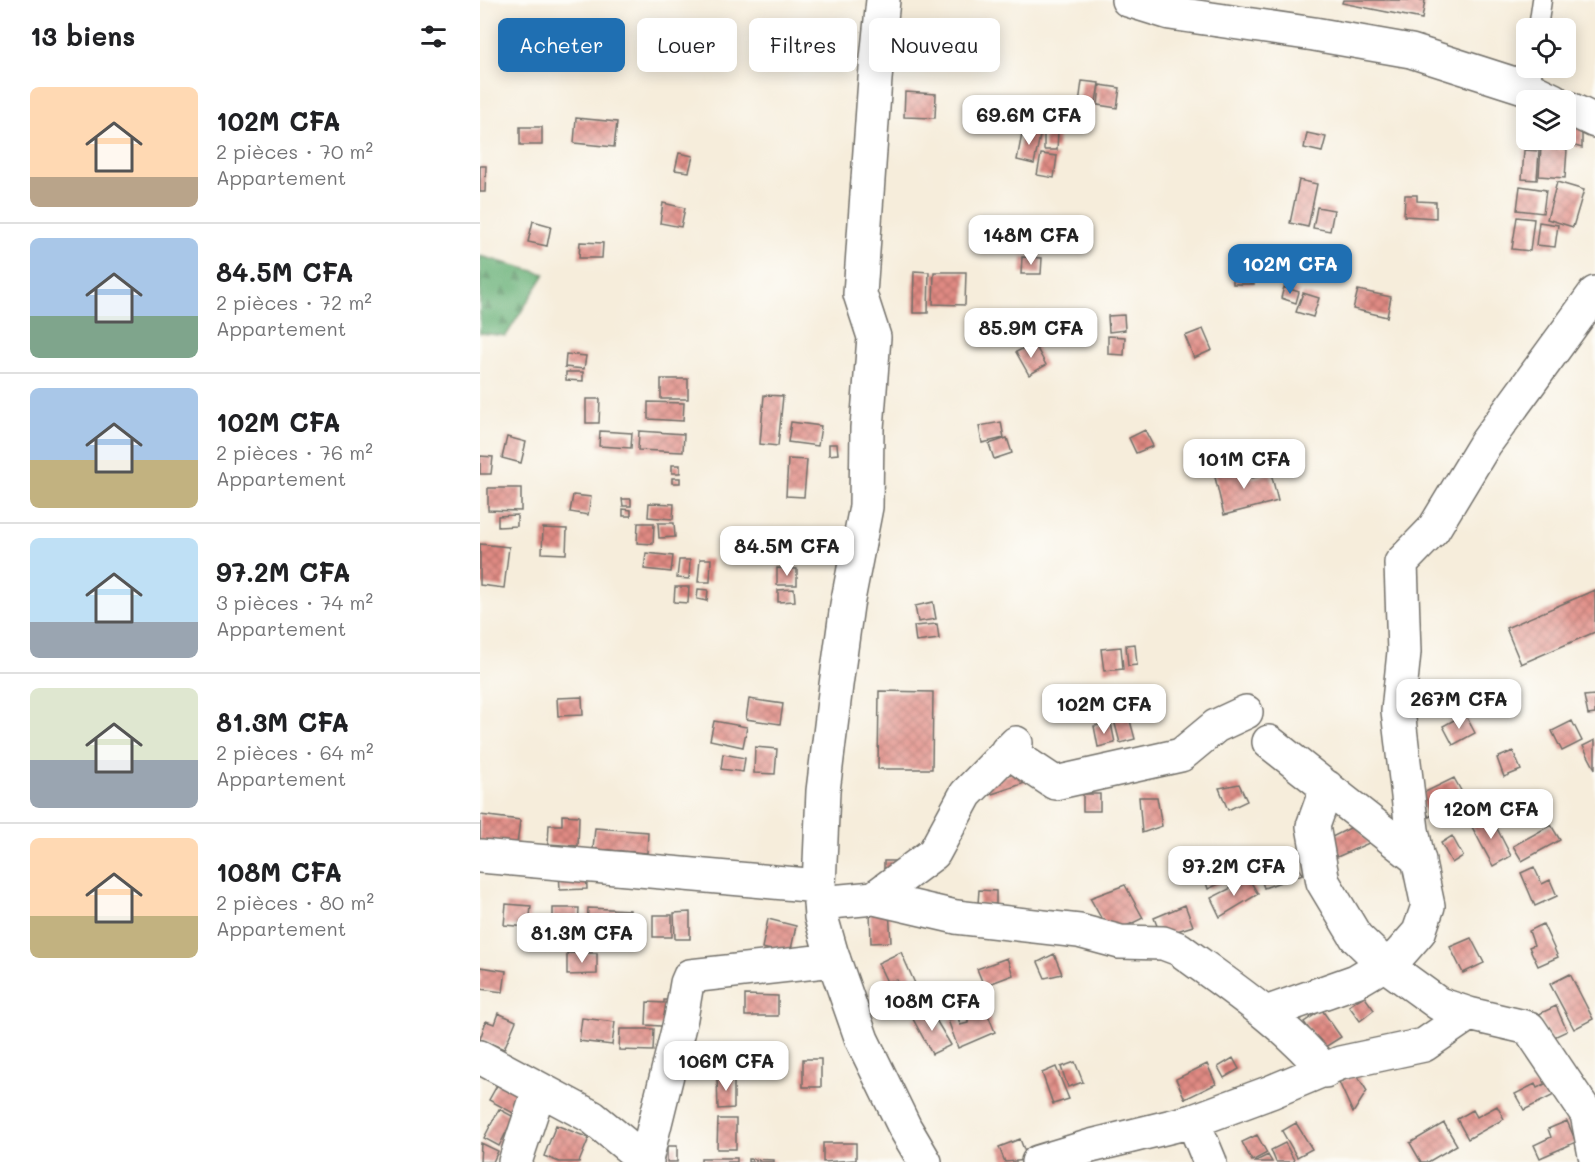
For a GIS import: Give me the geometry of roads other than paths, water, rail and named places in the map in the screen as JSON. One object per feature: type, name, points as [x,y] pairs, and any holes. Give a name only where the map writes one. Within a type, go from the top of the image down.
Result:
[{"type":"street","points":[[883,0],[875,79],[860,294],[874,337],[867,428],[866,507],[847,605],[835,695],[824,792],[820,895],[821,917],[862,1040],[905,1128],[925,1162]]},
{"type":"street","points":[[1128,0],[1170,13],[1411,51],[1538,86]]},
{"type":"street","points":[[1576,112],[1595,121]]},
{"type":"street","points":[[1266,1013],[1356,981],[1398,956],[1419,932],[1428,906],[1412,830],[1398,711],[1404,652],[1401,563],[1433,530],[1485,444],[1595,293]]},
{"type":"street","points":[[874,898],[934,853],[966,794],[1011,747],[1055,783],[1181,755],[1216,726],[1246,712]]},
{"type":"street","points":[[1269,742],[1419,860]]},
{"type":"street","points":[[1327,788],[1313,826],[1323,882],[1356,937],[1384,964],[1439,1004],[1469,1014],[1529,1028],[1587,1114],[1595,1155]]},
{"type":"street","points":[[480,856],[820,895],[874,898],[956,917],[1079,931],[1120,942],[1163,943],[1179,949],[1266,1013],[1311,1053],[1325,1071]]},
{"type":"street","points":[[480,1057],[592,1117],[646,1161],[690,975],[834,960]]},
{"type":"street","points":[[1038,1162],[1193,1120],[1325,1071],[1340,1063],[1424,1046],[1469,1014]]},
{"type":"street","points":[[515,1162],[539,1090]]},
{"type":"street","points":[[1193,1120],[1210,1162]]},
{"type":"lane","points":[[1539,18],[1542,0]]}]
